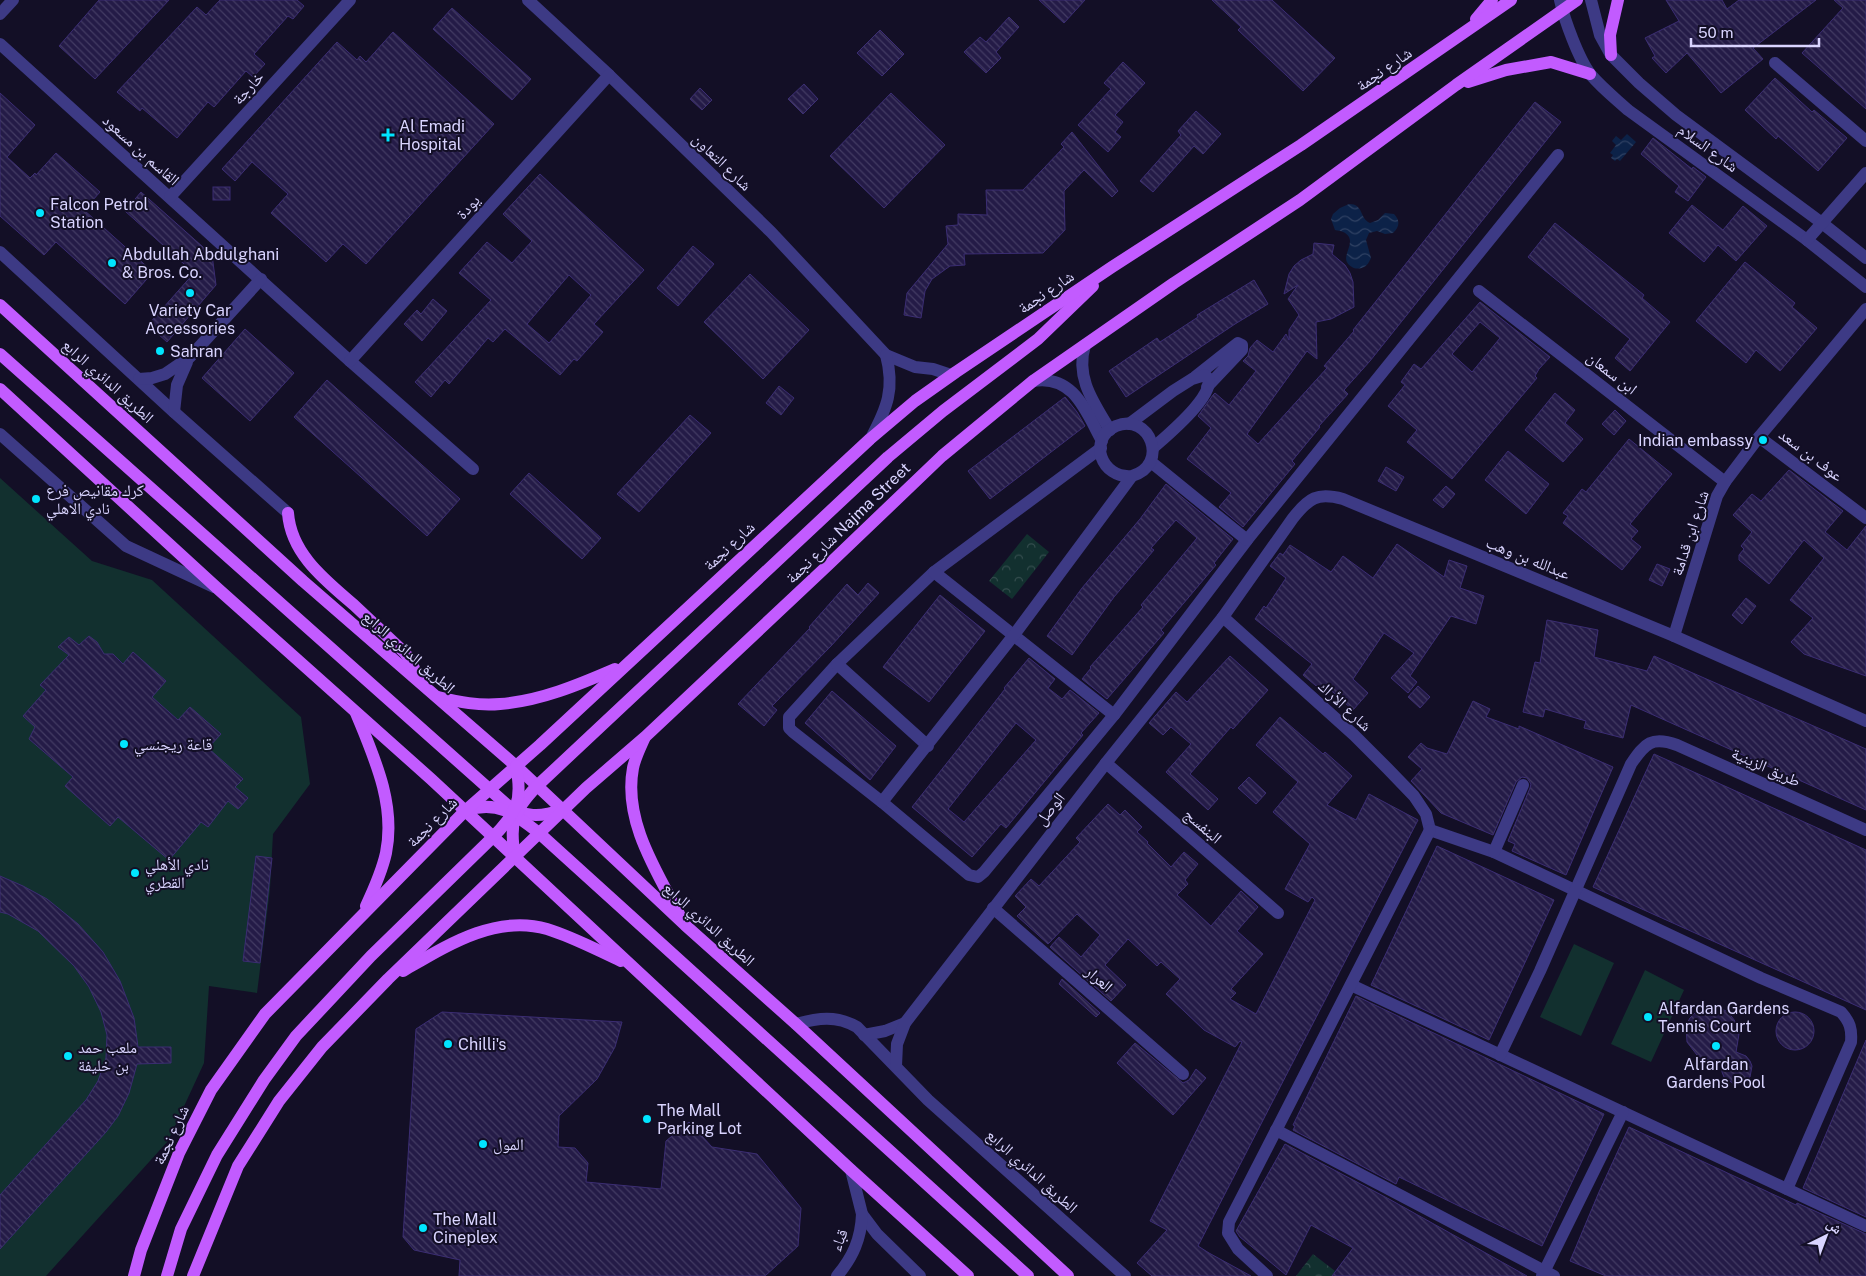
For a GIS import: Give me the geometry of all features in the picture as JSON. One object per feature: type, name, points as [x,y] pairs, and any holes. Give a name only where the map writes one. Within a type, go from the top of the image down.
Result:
[{"type":"main road","points":[[1467,32],[1492,0]]},
{"type":"main road","name":"شارع نجمة","points":[[134,1276],[141,1250],[179,1153],[211,1090],[266,1014],[465,811],[870,439],[915,401],[1112,267],[1302,145],[1511,0]]},
{"type":"main road","points":[[1085,345],[1174,283],[1300,200],[1561,5],[1578,0]]},
{"type":"main road","points":[[1611,55],[1610,35],[1618,0]]},
{"type":"main road","points":[[1456,85],[1506,70],[1551,62],[1590,74]]},
{"type":"main road","points":[[168,1276],[181,1230],[217,1155],[264,1080],[296,1036],[371,956],[493,837],[537,786],[888,458],[943,411],[1038,339],[1112,267]]},
{"type":"main road","name":"الطريق الدائري الرابع","points":[[0,305],[303,581],[516,766],[685,925],[796,1024],[1068,1276]]},
{"type":"main road","name":"شارع نجمة Najma Street","points":[[645,737],[942,456],[1033,381],[1085,345]]},
{"type":"main road","points":[[0,354],[539,833],[1028,1276]]},
{"type":"main road","points":[[0,389],[217,588],[356,711],[968,1276]]},
{"type":"main road","points":[[288,513],[289,526],[304,556],[318,573],[406,653],[419,682]]},
{"type":"main road","points":[[437,697],[476,704],[513,702],[548,695],[624,665]]},
{"type":"main road","points":[[356,711],[384,787],[389,826],[386,853],[362,914]]},
{"type":"main road","points":[[192,1276],[238,1166],[279,1101],[322,1047],[388,979],[562,810],[645,737]]},
{"type":"main road","points":[[645,737],[633,768],[632,802],[637,824],[646,848],[685,925]]},
{"type":"main road","points":[[515,857],[512,836],[519,789],[516,766]]},
{"type":"main road","points":[[465,811],[485,806],[540,815],[562,810]]},
{"type":"main road","points":[[388,979],[471,936],[509,925],[534,926],[558,933],[634,968]]},
{"type":"street","points":[[0,14],[13,0]]},
{"type":"street","name":"خارجة","points":[[170,197],[350,0]]},
{"type":"street","name":"شارع التعاون","points":[[528,0],[609,75],[771,232],[886,355],[914,367],[932,369],[951,375]]},
{"type":"street","name":"شارع السلام","points":[[1591,0],[1600,35],[1611,55],[1639,83],[1676,115],[1822,223],[1866,258]]},
{"type":"street","name":"شارع السلام","points":[[1561,5],[1568,30],[1590,74],[1628,110],[1807,240],[1866,287]]},
{"type":"street","name":"القاسم بن مسعود","points":[[0,44],[350,361],[474,469]]},
{"type":"street","points":[[1775,63],[1866,141]]},
{"type":"street","name":"يودة","points":[[350,361],[609,75]]},
{"type":"street","points":[[1153,448],[1194,410],[1208,388],[1242,350],[1241,344],[1235,345],[1192,379],[1129,424],[1116,426],[1110,430],[1101,445],[934,572],[837,664],[789,717],[789,728],[970,875],[978,876],[990,865],[1114,715],[1247,540],[1558,155]]},
{"type":"street","points":[[1807,240],[1866,173]]},
{"type":"street","name":"الطريق الدائري الرابع","points":[[0,252],[174,412],[288,513]]},
{"type":"street","points":[[138,379],[152,378],[165,374],[190,357],[261,279]]},
{"type":"street","name":"ابن سمعان","points":[[1479,291],[1725,482]]},
{"type":"street","name":"شارع ابن قدامة","points":[[1674,636],[1717,496],[1725,482],[1866,309]]},
{"type":"street","points":[[1085,345],[1082,363],[1084,380],[1110,430]]},
{"type":"street","points":[[870,439],[888,400],[891,386],[886,355]]},
{"type":"street","points":[[174,412],[177,385],[190,357]]},
{"type":"street","points":[[1192,379],[1205,375],[1210,381],[1208,388]]},
{"type":"street","points":[[1033,381],[1050,380],[1066,386],[1073,392],[1101,445],[1101,455],[1107,467],[1118,475],[1132,476]]},
{"type":"street","points":[[882,802],[1014,635],[1132,476],[1145,470],[1151,462],[1153,448],[1150,439],[1138,427],[1129,424]]},
{"type":"street","points":[[0,434],[126,546],[217,588]]},
{"type":"street","name":"عوف بن سعد","points":[[1760,437],[1866,518]]},
{"type":"street","points":[[1151,462],[1247,540]]},
{"type":"street","name":"عبدالله بن وهب","points":[[1223,617],[1302,506],[1314,497],[1328,495],[1674,636],[1866,722]]},
{"type":"street","points":[[934,572],[1114,715]]},
{"type":"street","name":"الوصل","points":[[896,1066],[898,1044],[904,1023],[1106,763],[1223,617]]},
{"type":"street","name":"شارع الأراك","points":[[1223,617],[1354,735],[1387,768],[1414,796],[1426,814],[1430,830]]},
{"type":"street","points":[[837,664],[928,746]]},
{"type":"street","name":"طريق الزينية","points":[[1575,890],[1631,764],[1650,742],[1664,740],[1677,745],[1866,830]]},
{"type":"street","name":"البنفسج","points":[[1106,763],[1278,913]]},
{"type":"street","points":[[1494,852],[1522,785]]},
{"type":"street","points":[[1268,1276],[1238,1249],[1228,1234],[1229,1222],[1430,830],[1494,852],[1761,978],[1842,1012],[1849,1020],[1852,1031],[1851,1042],[1787,1189]]},
{"type":"street","points":[[1500,1055],[1575,890]]},
{"type":"street","name":"العرار","points":[[993,908],[1183,1074]]},
{"type":"street","points":[[1351,985],[1866,1226]]},
{"type":"street","name":"الطريق الدائري الرابع","points":[[796,1024],[816,1018],[837,1018],[857,1027],[928,1100],[1125,1276]]},
{"type":"street","points":[[864,1034],[885,1031],[904,1023]]},
{"type":"street","points":[[1276,1130],[1547,1275],[1623,1112]]},
{"type":"street","points":[[851,1170],[862,1214],[877,1234],[920,1276]]},
{"type":"street","name":"قباء","points":[[837,1276],[854,1250],[859,1237],[862,1214]]},
{"type":"green space","name":"نادي الأهلي القطري","points":[[0,478],[92,561],[152,580],[301,717],[310,784],[273,834],[270,889],[257,993],[209,986],[204,1063],[168,1141],[46,1276],[0,1276]]},
{"type":"green space","points":[[1027,534],[1049,552],[1012,599],[989,581]]},
{"type":"green space","points":[[1574,944],[1614,963],[1581,1036],[1540,1017]]},
{"type":"green space","name":"Alfardan Gardens Tennis Court","points":[[1645,970],[1684,990],[1651,1062],[1611,1044]]},
{"type":"green space","points":[[1313,1254],[1335,1271],[1332,1276],[1296,1276]]},
{"type":"water","points":[[1627,134],[1636,142],[1620,161],[1617,159],[1615,161],[1611,158],[1613,155],[1610,153],[1616,145],[1612,141],[1616,136],[1621,140]]},
{"type":"water","points":[[1349,204],[1357,206],[1364,218],[1370,223],[1378,220],[1385,213],[1394,214],[1398,221],[1398,226],[1393,233],[1385,234],[1377,231],[1369,233],[1366,240],[1371,258],[1364,267],[1359,268],[1353,268],[1348,264],[1346,257],[1350,245],[1349,237],[1341,231],[1335,230],[1331,219],[1333,214],[1340,208]]},
{"type":"building","points":[[99,0],[169,0],[95,79],[59,46]]},
{"type":"building","points":[[220,0],[297,0],[304,6],[293,19],[288,16],[254,54],[265,64],[253,77],[246,71],[214,107],[208,102],[177,138],[142,108],[140,111],[117,92],[197,7],[206,15]]},
{"type":"building","points":[[1039,0],[1085,0],[1064,23]]},
{"type":"building","points":[[1212,0],[1272,0],[1335,58],[1303,91],[1238,30],[1241,27]]},
{"type":"building","points":[[1666,0],[1722,0],[1727,9],[1739,0],[1816,0],[1753,48],[1763,59],[1721,93],[1687,53],[1666,73],[1652,58],[1655,56],[1645,38],[1679,21]]},
{"type":"building","points":[[1834,0],[1866,0],[1866,109],[1802,53],[1843,8]]},
{"type":"building","points":[[452,8],[531,79],[512,100],[433,29]]},
{"type":"building","points":[[1009,17],[1019,27],[996,52],[1001,58],[986,73],[964,52],[980,37],[986,42]]},
{"type":"building","points":[[880,30],[904,54],[882,76],[857,53]]},
{"type":"building","points":[[393,32],[494,124],[366,264],[343,244],[326,262],[271,213],[288,194],[252,162],[235,181],[222,169],[337,42],[357,60],[360,56],[366,62]]},
{"type":"building","points":[[1123,62],[1145,83],[1115,115],[1123,122],[1115,132],[1121,137],[1108,152],[1078,125],[1111,89],[1104,83]]},
{"type":"building","points":[[1775,78],[1812,112],[1814,110],[1847,138],[1818,171],[1778,136],[1776,139],[1745,110]]},
{"type":"building","points":[[804,84],[818,99],[803,114],[788,99]]},
{"type":"building","points":[[700,88],[712,100],[702,110],[690,99]]},
{"type":"building","points":[[0,93],[35,125],[7,157],[30,178],[35,173],[36,175],[56,153],[100,192],[84,210],[153,272],[125,304],[56,242],[44,255],[0,216]]},
{"type":"building","points":[[891,93],[945,145],[884,208],[830,156]]},
{"type":"building","points":[[1535,102],[1561,122],[1370,361],[1344,390],[1348,394],[1319,426],[1292,461],[1295,464],[1243,527],[1219,507],[1231,493],[1187,459],[1211,428],[1198,416],[1213,395],[1215,393],[1229,405],[1256,371],[1243,361],[1248,356],[1250,348],[1257,340],[1273,352],[1286,334],[1289,340],[1289,330],[1299,315],[1288,299],[1298,285],[1284,294],[1289,274],[1294,266],[1313,254],[1314,243],[1334,245],[1332,254],[1345,265],[1353,282],[1354,307],[1331,319],[1316,322],[1317,359],[1307,351],[1247,434],[1258,444],[1327,368],[1324,366],[1354,331]]},
{"type":"building","points":[[1196,111],[1221,134],[1203,154],[1194,146],[1153,192],[1140,181],[1181,135],[1178,131]]},
{"type":"building","points":[[1072,132],[1118,191],[1112,197],[1084,170],[1064,191],[1065,230],[1043,253],[964,254],[965,265],[950,266],[932,279],[925,291],[921,318],[904,315],[907,293],[948,244],[946,226],[958,225],[958,214],[987,215],[986,190],[1023,190],[1064,147],[1061,144]]},
{"type":"building","points":[[1653,138],[1692,169],[1693,167],[1706,177],[1688,201],[1675,192],[1679,186],[1641,154]]},
{"type":"building","points":[[540,174],[644,270],[594,324],[603,332],[577,361],[574,359],[560,375],[505,329],[493,342],[488,338],[449,384],[445,380],[431,397],[415,382],[491,300],[459,273],[487,242],[512,263],[532,241],[503,214]],"holes":[[[569,275],[591,295],[549,343],[527,324]]]},
{"type":"building","points":[[213,187],[230,187],[230,200],[213,200]]},
{"type":"building","points":[[141,192],[212,255],[216,285],[167,342],[148,325],[194,273],[125,211]]},
{"type":"building","points":[[1692,205],[1723,230],[1743,206],[1767,226],[1736,261],[1718,245],[1704,262],[1669,233]]},
{"type":"building","points":[[1555,223],[1644,295],[1642,298],[1670,322],[1630,371],[1615,358],[1630,339],[1528,257]]},
{"type":"building","points":[[693,246],[714,264],[678,306],[657,288]]},
{"type":"building","points":[[1745,262],[1795,303],[1792,307],[1817,328],[1780,371],[1756,350],[1746,363],[1696,321]]},
{"type":"building","points":[[750,274],[809,330],[763,379],[704,322]]},
{"type":"building","points":[[1254,280],[1268,304],[1126,397],[1109,371],[1157,338],[1160,342],[1198,317],[1197,315]]},
{"type":"building","points":[[433,299],[447,311],[422,341],[404,324],[417,310],[421,314]]},
{"type":"building","points":[[1480,302],[1550,357],[1539,369],[1535,376],[1537,378],[1452,479],[1407,442],[1417,430],[1388,406],[1405,385],[1401,382],[1414,364],[1421,369]],"holes":[[[1480,322],[1500,338],[1472,372],[1452,354]]]},
{"type":"building","points":[[245,329],[294,373],[250,421],[202,378]]},
{"type":"building","points":[[327,380],[460,499],[427,536],[294,417]]},
{"type":"building","points":[[779,386],[794,398],[781,415],[766,403]]},
{"type":"building","points":[[1555,393],[1575,410],[1565,423],[1583,439],[1563,462],[1525,430]]},
{"type":"building","points":[[1065,397],[1085,426],[990,499],[968,471]]},
{"type":"building","points":[[1615,410],[1626,421],[1614,435],[1602,424]]},
{"type":"building","points":[[690,415],[711,433],[639,512],[617,494]]},
{"type":"building","points":[[1629,439],[1672,474],[1630,524],[1638,531],[1631,539],[1641,547],[1622,570],[1563,523],[1568,516],[1563,513],[1582,489],[1586,492]]},
{"type":"building","points":[[1508,451],[1549,484],[1526,514],[1485,480]]},
{"type":"building","points":[[1386,467],[1404,477],[1396,491],[1378,481]]},
{"type":"building","points":[[1789,470],[1843,511],[1825,532],[1847,550],[1866,526],[1866,676],[1804,654],[1791,642],[1813,618],[1790,600],[1824,558],[1804,540],[1769,584],[1739,560],[1739,555],[1744,549],[1741,546],[1752,532],[1733,515],[1752,494],[1761,501]]},
{"type":"building","points":[[529,473],[601,538],[582,559],[510,494]]},
{"type":"building","points":[[1166,484],[1233,539],[1214,563],[1216,565],[1161,630],[1164,633],[1107,699],[1082,679],[1090,667],[1143,607],[1141,605],[1197,538],[1176,520],[1151,548],[1154,550],[1114,597],[1072,655],[1047,636],[1082,588],[1140,519]]},
{"type":"building","points":[[1446,486],[1455,494],[1443,508],[1433,500]]},
{"type":"building","points":[[1397,544],[1444,577],[1449,560],[1467,566],[1460,588],[1484,596],[1476,624],[1451,616],[1410,676],[1417,682],[1408,693],[1391,678],[1414,653],[1384,633],[1353,679],[1368,693],[1353,710],[1325,685],[1321,690],[1303,675],[1312,664],[1255,619],[1264,606],[1266,608],[1286,578],[1270,566],[1280,553],[1283,555],[1290,545],[1331,572],[1343,556],[1373,578]]},
{"type":"building","points":[[1657,564],[1670,569],[1662,586],[1649,580]]},
{"type":"building","points":[[868,583],[879,593],[831,646],[772,706],[777,710],[764,726],[738,704],[810,628],[847,584],[858,595]]},
{"type":"building","points":[[940,595],[985,631],[929,702],[883,667]]},
{"type":"building","points":[[1746,598],[1756,606],[1742,624],[1732,615]]},
{"type":"building","points":[[1547,620],[1598,630],[1594,657],[1647,671],[1654,656],[1866,749],[1866,810],[1631,705],[1623,738],[1584,728],[1586,721],[1545,709],[1543,717],[1523,712],[1535,662],[1540,663]]},
{"type":"building","name":"قاعة ريجنسي","points":[[89,636],[97,642],[104,654],[113,654],[123,664],[133,652],[166,681],[152,697],[178,720],[190,707],[221,734],[208,748],[243,779],[235,787],[248,798],[238,809],[228,801],[208,827],[201,822],[169,860],[118,817],[110,826],[65,786],[73,777],[29,739],[35,727],[23,716],[46,690],[40,685],[69,655],[58,647],[69,637],[79,645]]},
{"type":"building","points":[[1230,656],[1268,690],[1233,729],[1231,727],[1190,774],[1218,799],[1208,810],[1166,772],[1191,744],[1171,727],[1163,735],[1149,723],[1176,692],[1187,702]]},
{"type":"building","points":[[1029,658],[1055,679],[1048,688],[1062,699],[1070,690],[1099,713],[1006,828],[1001,824],[972,857],[912,807]],"holes":[[[1016,723],[1036,740],[964,822],[948,809]]]},
{"type":"building","points":[[1418,686],[1430,697],[1420,708],[1408,697]]},
{"type":"building","points":[[832,691],[896,746],[870,780],[805,723]]},
{"type":"building","points":[[1473,701],[1490,709],[1486,717],[1519,729],[1519,726],[1613,767],[1566,875],[1512,851],[1515,844],[1508,841],[1530,788],[1531,784],[1527,778],[1522,777],[1516,782],[1493,835],[1441,813],[1411,781],[1422,769],[1408,757],[1421,743],[1427,748],[1447,754]]},
{"type":"building","points":[[1280,717],[1352,776],[1327,805],[1356,820],[1369,794],[1418,820],[1198,1246],[1251,1276],[1152,1276],[1137,1263],[1167,1230],[1150,1221],[1242,1042],[1240,1041],[1235,1047],[1204,1030],[1166,994],[1180,979],[1161,962],[1157,966],[1128,939],[1105,965],[1126,985],[1111,1001],[1050,947],[1059,937],[1081,957],[1100,935],[1077,914],[1048,944],[1017,916],[1026,907],[1015,896],[1031,879],[1039,886],[1080,842],[1076,838],[1108,804],[1120,815],[1125,810],[1142,827],[1137,832],[1171,867],[1184,852],[1198,864],[1185,880],[1188,884],[1177,895],[1211,926],[1241,891],[1258,907],[1237,931],[1263,954],[1231,989],[1236,993],[1230,999],[1256,1014],[1315,900],[1312,897],[1308,902],[1285,889],[1310,844],[1273,812],[1298,782],[1256,745]]},
{"type":"building","points":[[1654,754],[1866,850],[1866,1010],[1593,887]]},
{"type":"building","points":[[1249,777],[1266,793],[1256,804],[1238,788]]},
{"type":"building","points":[[1437,846],[1554,900],[1489,1040],[1371,985]]},
{"type":"building","points":[[256,856],[272,858],[260,963],[243,961]]},
{"type":"building","points":[[0,876],[47,899],[78,924],[103,952],[120,981],[134,1018],[138,1047],[171,1047],[171,1063],[137,1064],[129,1093],[118,1116],[106,1132],[0,1249],[0,1195],[86,1100],[98,1081],[106,1058],[107,1035],[101,1012],[89,987],[74,966],[38,931],[8,914],[0,912]]},
{"type":"building","points":[[1062,979],[1100,1013],[1096,1017],[1059,984]]},
{"type":"building","points":[[1356,996],[1604,1114],[1542,1246],[1399,1177],[1396,1184],[1293,1130],[1295,1126],[1293,1125]]},
{"type":"building","points":[[1712,1007],[1728,1012],[1738,1025],[1739,1034],[1736,1052],[1746,1056],[1752,1066],[1750,1077],[1740,1084],[1734,1084],[1724,1077],[1722,1062],[1704,1059],[1697,1055],[1687,1042],[1686,1025],[1690,1018],[1696,1012]]},
{"type":"building","name":"المول","points":[[442,1012],[622,1022],[615,1047],[597,1079],[559,1116],[558,1147],[575,1148],[588,1163],[586,1182],[661,1189],[666,1141],[689,1122],[712,1147],[757,1154],[801,1208],[798,1246],[765,1276],[459,1276],[460,1260],[414,1250],[403,1237],[416,1029]]},
{"type":"building","points":[[1795,1012],[1808,1018],[1814,1031],[1808,1044],[1795,1050],[1782,1044],[1776,1031],[1782,1018]]},
{"type":"building","points":[[1866,1040],[1866,1217],[1803,1188]]},
{"type":"building","points":[[1135,1043],[1183,1083],[1189,1080],[1196,1069],[1206,1078],[1173,1115],[1117,1063]]},
{"type":"building","points":[[1629,1127],[1796,1205],[1797,1203],[1866,1234],[1866,1276],[1606,1276],[1570,1261]]},
{"type":"building","points":[[1285,1144],[1389,1199],[1527,1276],[1332,1276],[1353,1248],[1311,1225],[1286,1275],[1240,1237],[1236,1231]]},
{"type":"place","name":"Al Emadi Hospital","points":[[388,135]]},
{"type":"place","name":"Falcon Petrol Station","points":[[40,213]]},
{"type":"place","name":"Abdullah Abdulghani & Bros. Co.","points":[[112,263]]},
{"type":"place","name":"Variety Car Accessories","points":[[190,293]]},
{"type":"place","name":"Sahran","points":[[160,351]]},
{"type":"place","name":"Indian embassy","points":[[1763,440]]},
{"type":"place","name":"كرك مقانيص فرع نادي الاهلي","points":[[36,499]]},
{"type":"place","name":"قاعة ريجنسي","points":[[124,744]]},
{"type":"place","name":"نادي الأهلي القطري","points":[[135,873]]},
{"type":"place","name":"Alfardan Gardens Tennis Court","points":[[1648,1017]]},
{"type":"place","name":"Chilli's","points":[[448,1044]]},
{"type":"place","name":"Alfardan Gardens Pool","points":[[1716,1046]]},
{"type":"place","name":"ملعب حمد بن خليفة","points":[[68,1056]]},
{"type":"place","name":"The Mall Parking Lot","points":[[647,1119]]},
{"type":"place","name":"المول","points":[[483,1144]]},
{"type":"place","name":"The Mall Cineplex","points":[[423,1228]]}]
